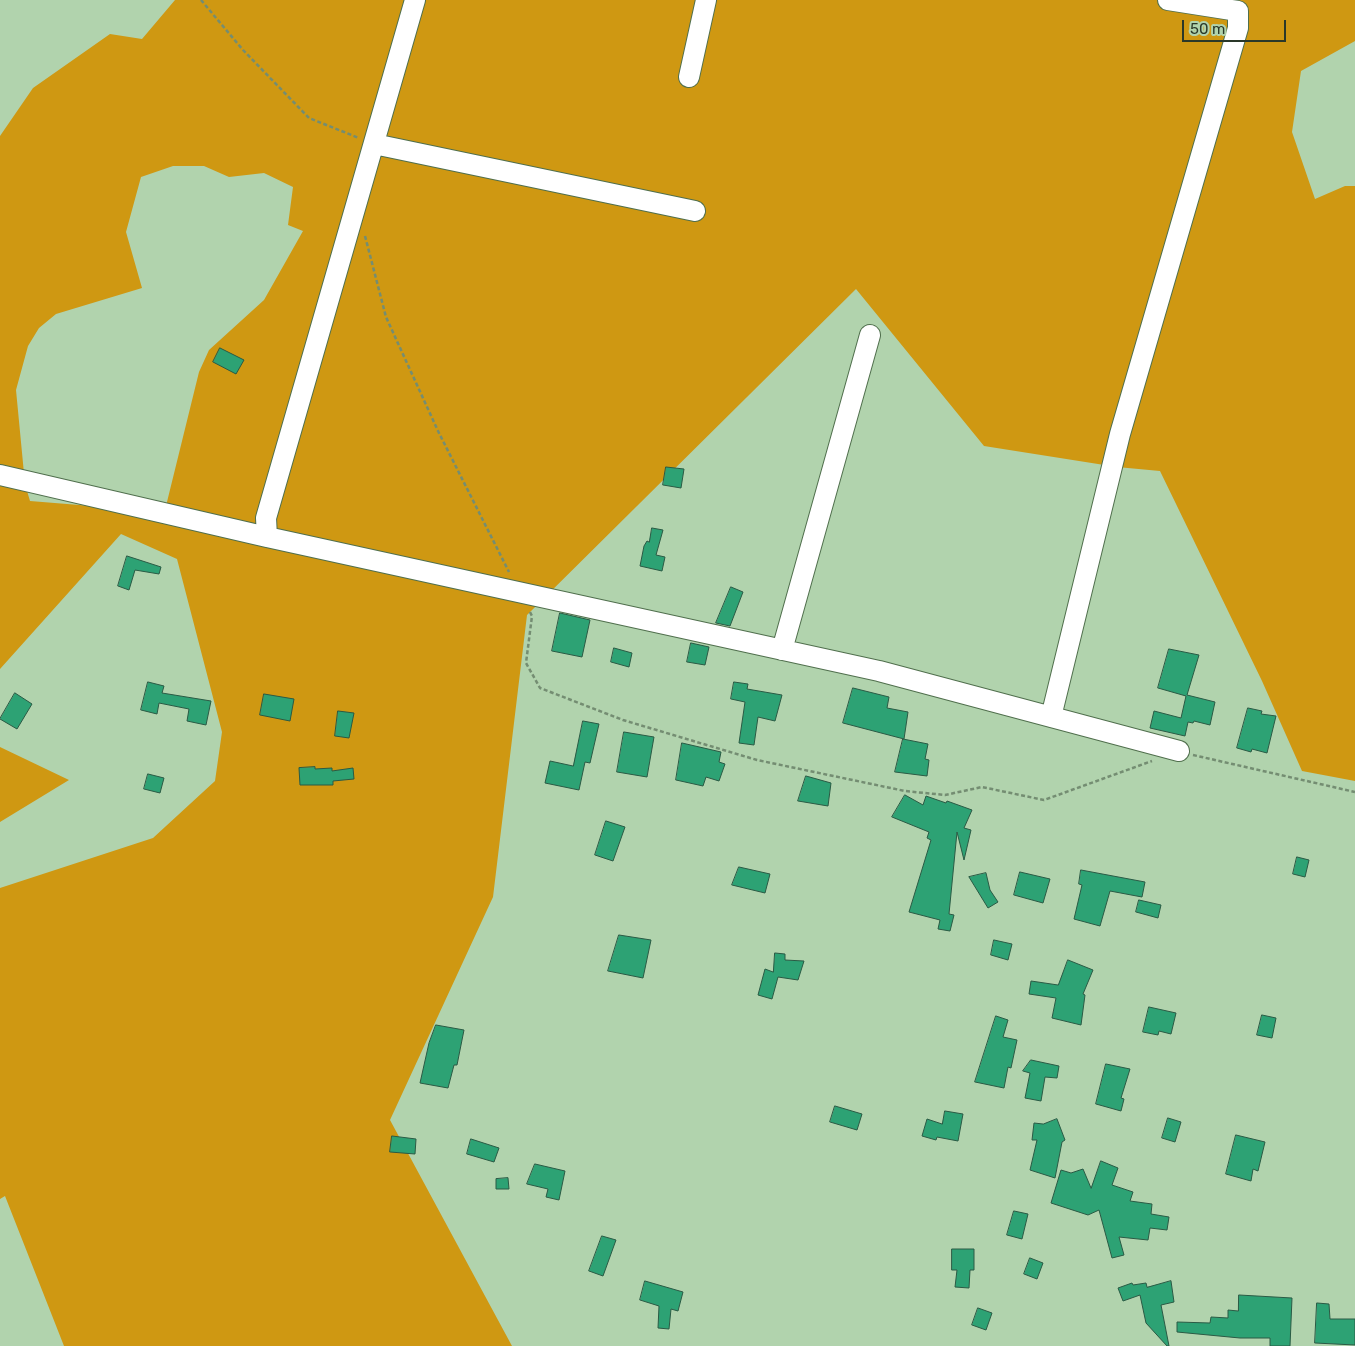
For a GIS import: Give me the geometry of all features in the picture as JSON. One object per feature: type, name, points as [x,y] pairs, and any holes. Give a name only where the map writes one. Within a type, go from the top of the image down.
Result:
[{"type":"street","points":[[267,538],[266,518],[415,0]]},
{"type":"street","points":[[689,77],[706,0]]},
{"type":"street","points":[[1051,717],[1120,434],[1238,28],[1238,11],[1168,0]]},
{"type":"street","points":[[374,144],[695,211]]},
{"type":"street","points":[[782,650],[870,335]]},
{"type":"street","points":[[0,475],[267,538],[879,671],[1179,751]]},
{"type":"path","points":[[201,0],[243,50],[309,118],[374,144]]},
{"type":"shaded area","points":[[175,0],[1355,0],[1355,41],[1301,71],[1292,132],[1315,199],[1345,186],[1355,186],[1355,781],[1302,771],[1262,681],[1160,471],[1117,467],[984,446],[856,289],[527,615],[493,897],[390,1120],[512,1346],[64,1346],[5,1196],[0,1199],[0,888],[153,838],[215,781],[222,732],[177,559],[121,534],[0,669],[0,136],[33,88],[110,34],[142,39]],"holes":[[[173,166],[204,166],[229,177],[264,173],[293,187],[288,225],[303,231],[264,300],[209,350],[199,372],[166,506],[153,511],[30,501],[25,484],[16,390],[28,346],[39,328],[56,314],[142,288],[126,232],[141,177]]]},
{"type":"shaded area","points":[[0,747],[69,780],[0,822]]},
{"type":"building","points":[[220,348],[244,360],[236,374],[213,362]]},
{"type":"building","points":[[666,467],[684,469],[681,488],[663,485]]},
{"type":"building","points":[[652,528],[663,530],[656,555],[665,557],[662,571],[640,566],[644,546],[647,541],[649,542]]},
{"type":"building","points":[[127,556],[161,567],[159,574],[135,570],[129,590],[118,586]]},
{"type":"building","points":[[731,587],[743,592],[730,626],[716,623]]},
{"type":"building","points":[[560,613],[590,620],[582,657],[552,651]]},
{"type":"building","points":[[691,643],[709,647],[705,665],[687,662]]},
{"type":"building","points":[[614,648],[632,653],[629,667],[611,662]]},
{"type":"building","points":[[1169,649],[1199,655],[1187,695],[1215,702],[1210,725],[1194,721],[1193,723],[1188,722],[1185,736],[1150,728],[1154,711],[1181,718],[1186,696],[1158,688]]},
{"type":"building","points":[[148,682],[164,686],[162,693],[211,701],[206,725],[187,721],[189,709],[159,703],[157,714],[141,710]]},
{"type":"building","points":[[734,682],[748,684],[747,689],[782,695],[775,721],[758,717],[754,745],[739,743],[745,702],[731,699]]},
{"type":"building","points":[[853,688],[889,697],[887,708],[908,712],[904,739],[843,723]]},
{"type":"building","points":[[15,693],[32,704],[17,729],[0,719]]},
{"type":"building","points":[[264,694],[294,699],[290,721],[260,715]]},
{"type":"building","points":[[1248,708],[1262,711],[1261,714],[1276,716],[1267,753],[1252,749],[1251,752],[1237,748]]},
{"type":"building","points":[[338,711],[354,713],[349,738],[335,736]]},
{"type":"building","points":[[583,721],[599,724],[590,763],[585,762],[579,790],[545,783],[550,761],[573,766]]},
{"type":"building","points":[[624,732],[654,737],[647,777],[617,772]]},
{"type":"building","points":[[903,739],[928,744],[925,759],[929,760],[927,776],[895,772]]},
{"type":"building","points":[[682,743],[721,752],[719,762],[725,764],[719,781],[706,777],[703,786],[676,780]]},
{"type":"building","points":[[315,767],[315,769],[332,768],[332,771],[353,768],[354,779],[333,781],[333,785],[300,785],[299,768]]},
{"type":"building","points":[[148,774],[164,778],[160,793],[144,789]]},
{"type":"building","points":[[806,776],[831,783],[828,806],[798,801]]},
{"type":"building","points":[[905,795],[923,805],[926,796],[972,810],[964,828],[971,830],[964,860],[957,832],[949,914],[954,915],[950,931],[938,929],[940,920],[909,912],[931,840],[927,838],[929,832],[892,817]]},
{"type":"building","points":[[606,821],[625,827],[613,861],[595,855]]},
{"type":"building","points":[[1297,857],[1309,860],[1305,877],[1293,874]]},
{"type":"building","points":[[739,867],[770,874],[765,893],[732,885]]},
{"type":"building","points":[[1081,870],[1145,882],[1142,897],[1110,891],[1100,926],[1074,919],[1082,885],[1079,884]]},
{"type":"building","points":[[1020,872],[1050,879],[1043,903],[1014,895]]},
{"type":"building","points":[[986,873],[990,890],[998,902],[988,908],[969,877]]},
{"type":"building","points":[[1139,900],[1161,905],[1158,918],[1136,912]]},
{"type":"building","points":[[619,935],[651,940],[643,978],[608,971]]},
{"type":"building","points":[[994,940],[1012,944],[1008,960],[991,955]]},
{"type":"building","points":[[775,953],[785,954],[785,960],[804,961],[798,980],[778,977],[772,999],[758,995],[765,969],[773,972]]},
{"type":"building","points":[[1068,960],[1093,970],[1083,994],[1085,995],[1081,1025],[1052,1018],[1056,998],[1029,994],[1031,981],[1058,985]]},
{"type":"building","points":[[1149,1007],[1176,1013],[1171,1034],[1159,1031],[1158,1035],[1143,1032]]},
{"type":"building","points":[[1262,1015],[1276,1018],[1272,1038],[1257,1035]]},
{"type":"building","points":[[996,1016],[1008,1020],[1003,1037],[1017,1040],[1011,1068],[1008,1067],[1004,1088],[975,1082]]},
{"type":"building","points":[[436,1025],[464,1030],[457,1065],[454,1065],[448,1088],[420,1083],[429,1043]]},
{"type":"building","points":[[1031,1060],[1059,1066],[1057,1078],[1045,1077],[1041,1101],[1025,1098],[1030,1073],[1023,1071]]},
{"type":"building","points":[[1106,1064],[1130,1069],[1121,1098],[1124,1099],[1121,1111],[1096,1104]]},
{"type":"building","points":[[835,1106],[862,1114],[857,1130],[830,1122]]},
{"type":"building","points":[[945,1111],[963,1114],[958,1141],[937,1137],[936,1140],[922,1136],[927,1119],[942,1124]]},
{"type":"building","points":[[1168,1118],[1181,1122],[1175,1142],[1162,1138]]},
{"type":"building","points":[[1057,1119],[1065,1140],[1062,1142],[1055,1178],[1030,1170],[1037,1140],[1032,1140],[1034,1123],[1043,1124]]},
{"type":"building","points":[[1236,1135],[1265,1142],[1258,1171],[1253,1169],[1251,1181],[1226,1174]]},
{"type":"building","points":[[392,1136],[416,1139],[415,1154],[390,1152]]},
{"type":"building","points":[[471,1139],[499,1148],[494,1162],[467,1154]]},
{"type":"building","points":[[1101,1161],[1118,1168],[1112,1185],[1133,1192],[1130,1201],[1152,1204],[1151,1214],[1169,1217],[1167,1230],[1150,1228],[1148,1240],[1119,1237],[1124,1255],[1112,1258],[1099,1210],[1088,1215],[1051,1203],[1061,1170],[1071,1173],[1083,1169],[1091,1188]]},
{"type":"building","points":[[535,1164],[565,1171],[559,1200],[546,1197],[548,1189],[527,1184]]},
{"type":"building","points":[[508,1178],[509,1189],[496,1189],[496,1179]]},
{"type":"building","points":[[1014,1211],[1028,1214],[1022,1239],[1007,1235]]},
{"type":"building","points":[[602,1236],[616,1240],[603,1276],[589,1271]]},
{"type":"building","points":[[952,1249],[974,1249],[974,1270],[970,1270],[969,1288],[955,1287],[957,1270],[952,1270]]},
{"type":"building","points":[[1030,1258],[1043,1263],[1037,1279],[1024,1274]]},
{"type":"building","points":[[645,1281],[683,1292],[678,1311],[671,1309],[669,1329],[658,1328],[659,1306],[640,1300]]},
{"type":"building","points":[[1171,1281],[1174,1302],[1161,1305],[1169,1346],[1167,1346],[1146,1323],[1140,1295],[1123,1301],[1118,1288],[1132,1283],[1133,1285],[1146,1283],[1147,1287]]},
{"type":"building","points":[[1239,1295],[1292,1298],[1290,1346],[1270,1346],[1270,1338],[1240,1338],[1177,1332],[1177,1322],[1210,1323],[1211,1317],[1228,1318],[1228,1310],[1238,1311]]},
{"type":"building","points":[[1317,1303],[1329,1304],[1330,1319],[1355,1319],[1355,1345],[1315,1343]]},
{"type":"building","points":[[978,1308],[992,1313],[986,1330],[972,1325]]}]
